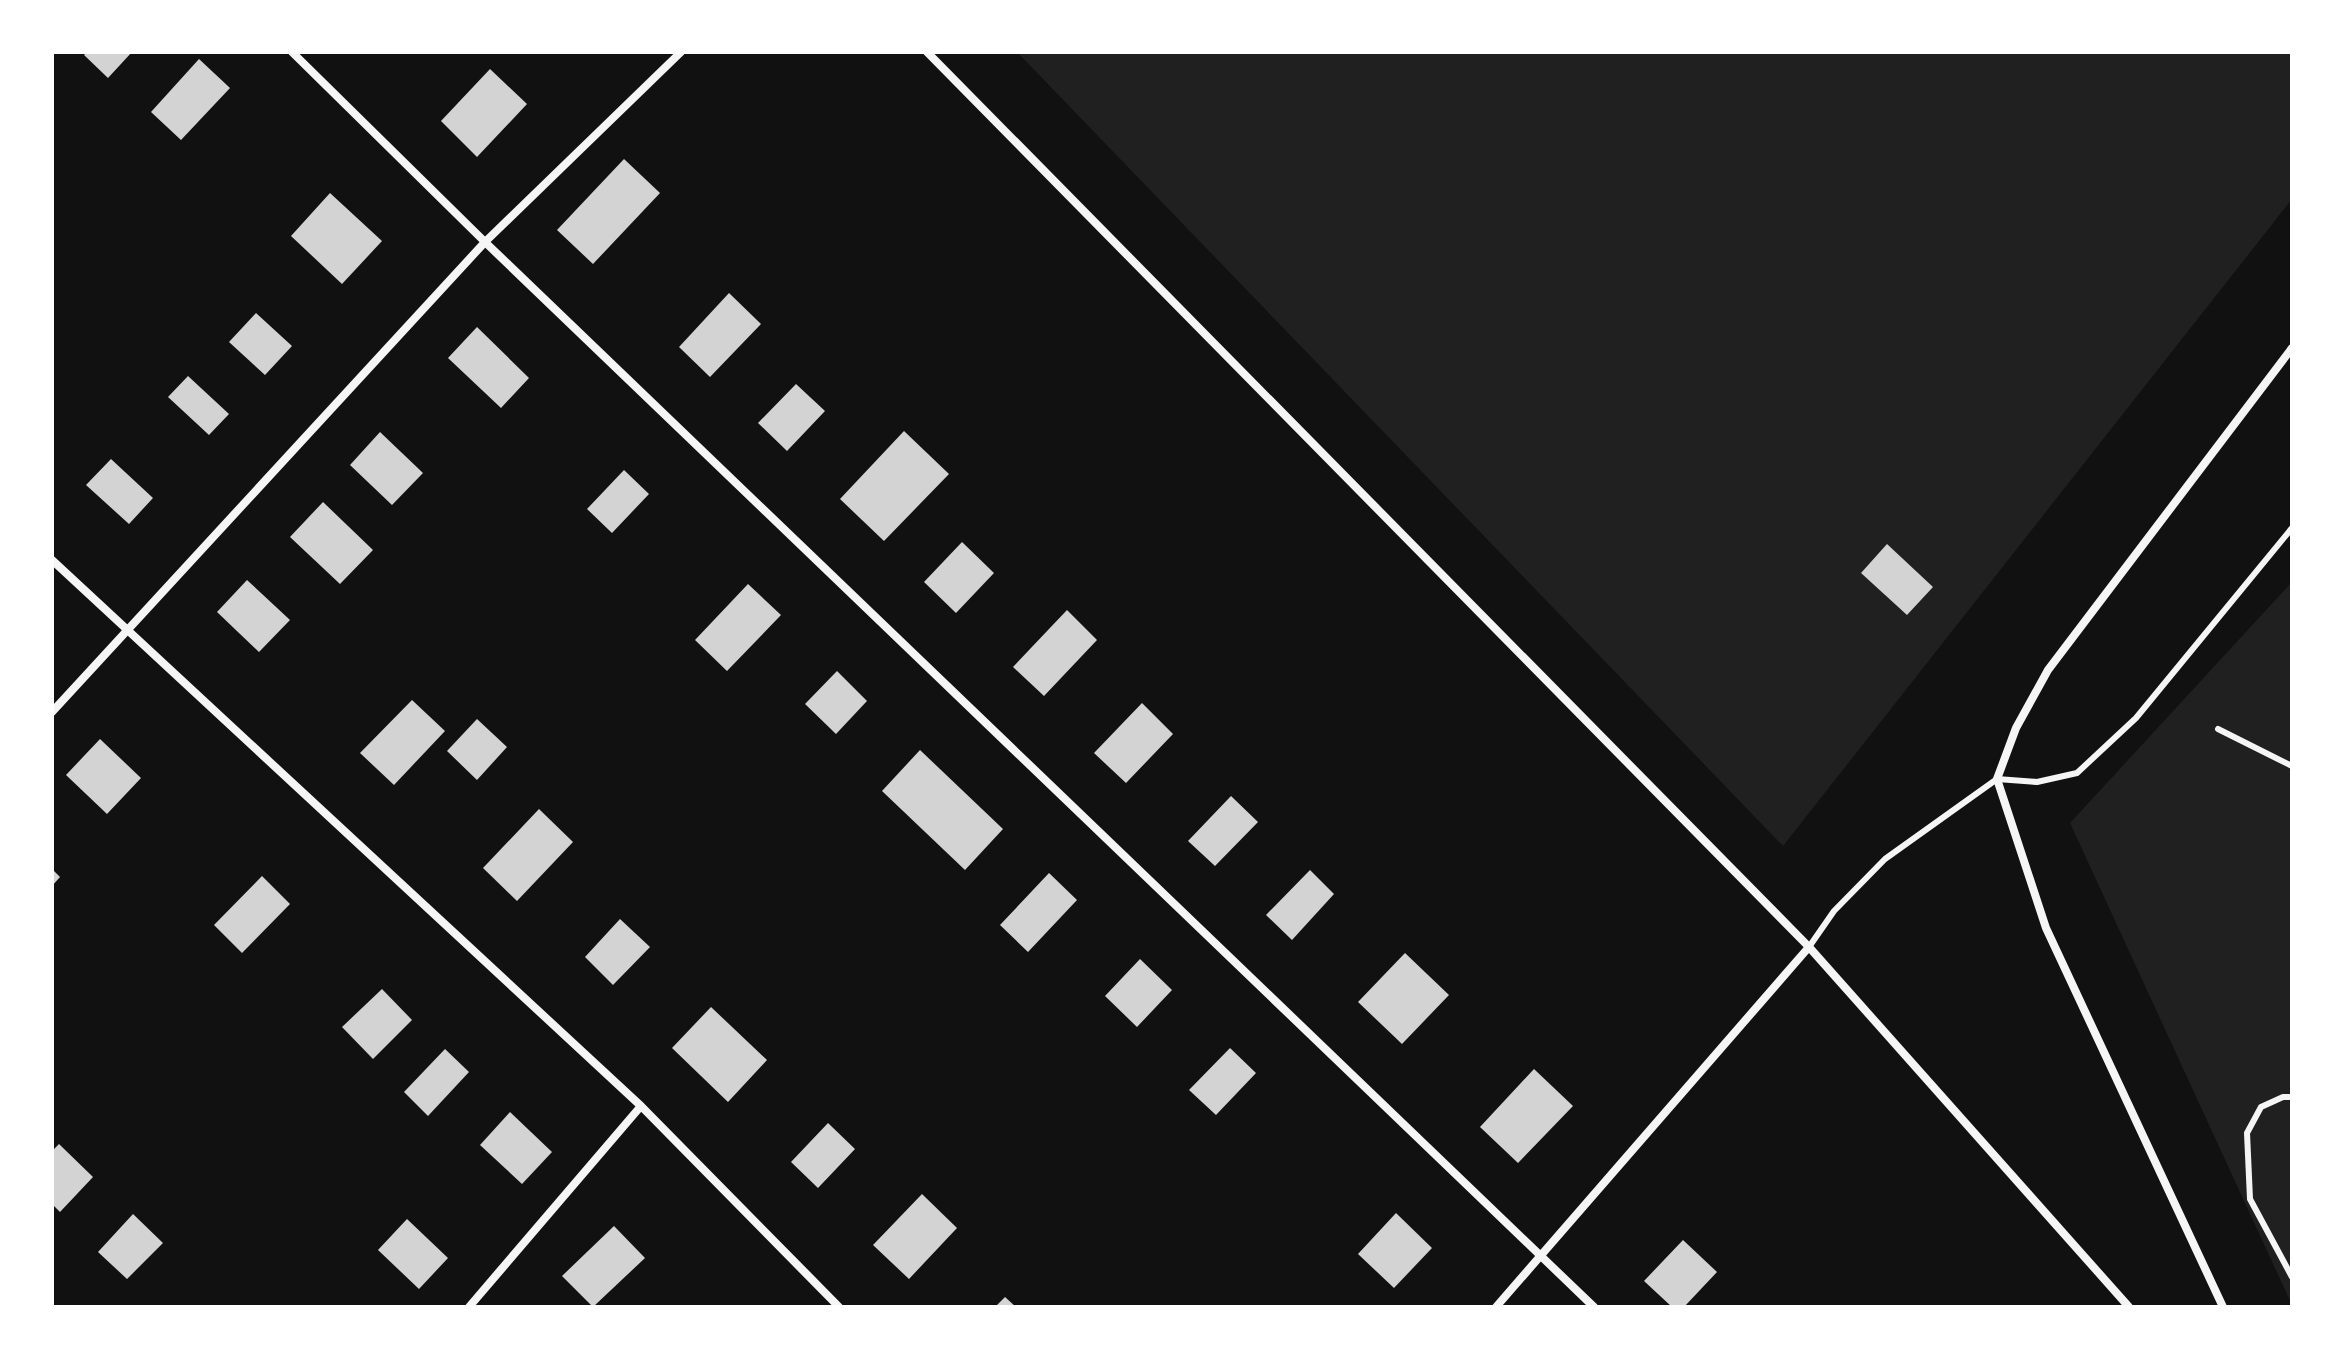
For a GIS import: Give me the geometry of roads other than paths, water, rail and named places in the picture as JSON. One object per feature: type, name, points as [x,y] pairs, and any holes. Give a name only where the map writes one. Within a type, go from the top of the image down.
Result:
[{"type":"street","points":[[292,52],[485,242],[1539,1258],[1594,1307]]},
{"type":"street","points":[[52,712],[485,242],[681,52]]},
{"type":"street","points":[[927,52],[1809,947],[2129,1307]]},
{"type":"street","points":[[2223,1307],[2046,928],[1997,779],[2016,728],[2048,670],[2292,348]]},
{"type":"street","points":[[52,560],[641,1106],[839,1307]]},
{"type":"street","points":[[1496,1307],[1809,947]]},
{"type":"street","points":[[469,1307],[641,1106]]},
{"type":"lane","points":[[1809,947],[1834,911],[1885,859],[1997,779],[2037,782],[2077,773],[2136,718],[2292,528]]},
{"type":"lane","points":[[2218,729],[2292,766]]},
{"type":"lane","points":[[2292,1097],[2283,1097],[2261,1107],[2247,1133],[2250,1199],[2292,1277]]}]
